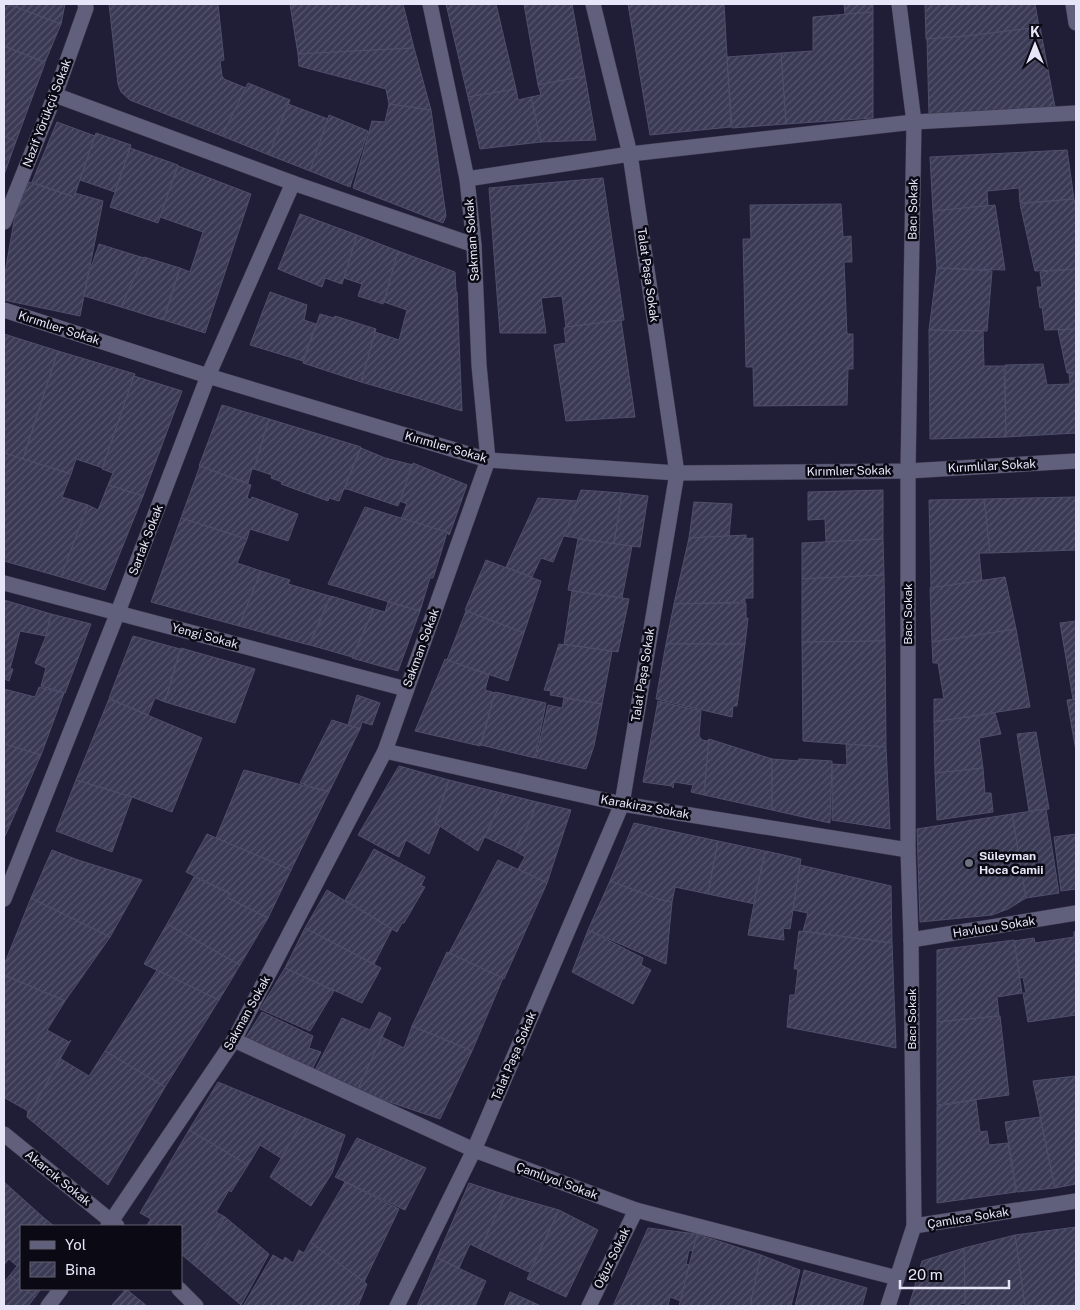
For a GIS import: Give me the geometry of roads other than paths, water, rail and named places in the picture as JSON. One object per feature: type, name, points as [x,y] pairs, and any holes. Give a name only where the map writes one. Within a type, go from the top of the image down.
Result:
[{"type":"street","name":"Nazif Yörükçü Sokak","points":[[4,222],[55,95],[86,4]]},
{"type":"street","name":"Sakman Sokak","points":[[112,1225],[234,1040],[385,751],[488,460],[479,365],[474,246],[467,179],[430,4]]},
{"type":"street","name":"Talat Paşa Sokak","points":[[397,1306],[474,1150],[622,804],[677,473],[630,154],[593,4]]},
{"type":"street","name":"Bacı Sokak","points":[[899,4],[914,122],[908,471],[908,850],[911,940],[914,1226]]},
{"type":"street","points":[[1073,4],[1076,23]]},
{"type":"street","points":[[55,95],[293,183],[474,246]]},
{"type":"street","points":[[467,179],[630,154],[914,122],[1076,113]]},
{"type":"street","name":"Sartak Sokak","points":[[4,899],[118,612],[208,376],[293,183]]},
{"type":"street","name":"Kırımlıer Sokak","points":[[4,310],[208,376],[488,460],[677,473],[908,471]]},
{"type":"street","name":"Kırımlılar Sokak","points":[[908,471],[1076,460]]},
{"type":"street","name":"Yengi Sokak","points":[[4,582],[406,689]]},
{"type":"street","name":"Karakiraz Sokak","points":[[385,751],[622,804],[908,850]]},
{"type":"street","name":"Havlucu Sokak","points":[[911,940],[1076,913]]},
{"type":"street","name":"Çamlıyol Sokak","points":[[234,1040],[474,1150],[636,1210],[896,1278]]},
{"type":"street","name":"Akarcık Sokak","points":[[4,1134],[112,1225]]},
{"type":"street","name":"Çamlıca Sokak","points":[[896,1278],[914,1226],[1076,1201]]},
{"type":"street","name":"Oğuz Sokak","points":[[589,1306],[636,1210]]},
{"type":"street","points":[[888,1306],[896,1278]]},
{"type":"street","points":[[48,1306],[60,1290]]},
{"type":"street","points":[[180,1290],[196,1306]]},
{"type":"place","name":"Süleyman Hoca Camii","points":[[969,863]]}]
